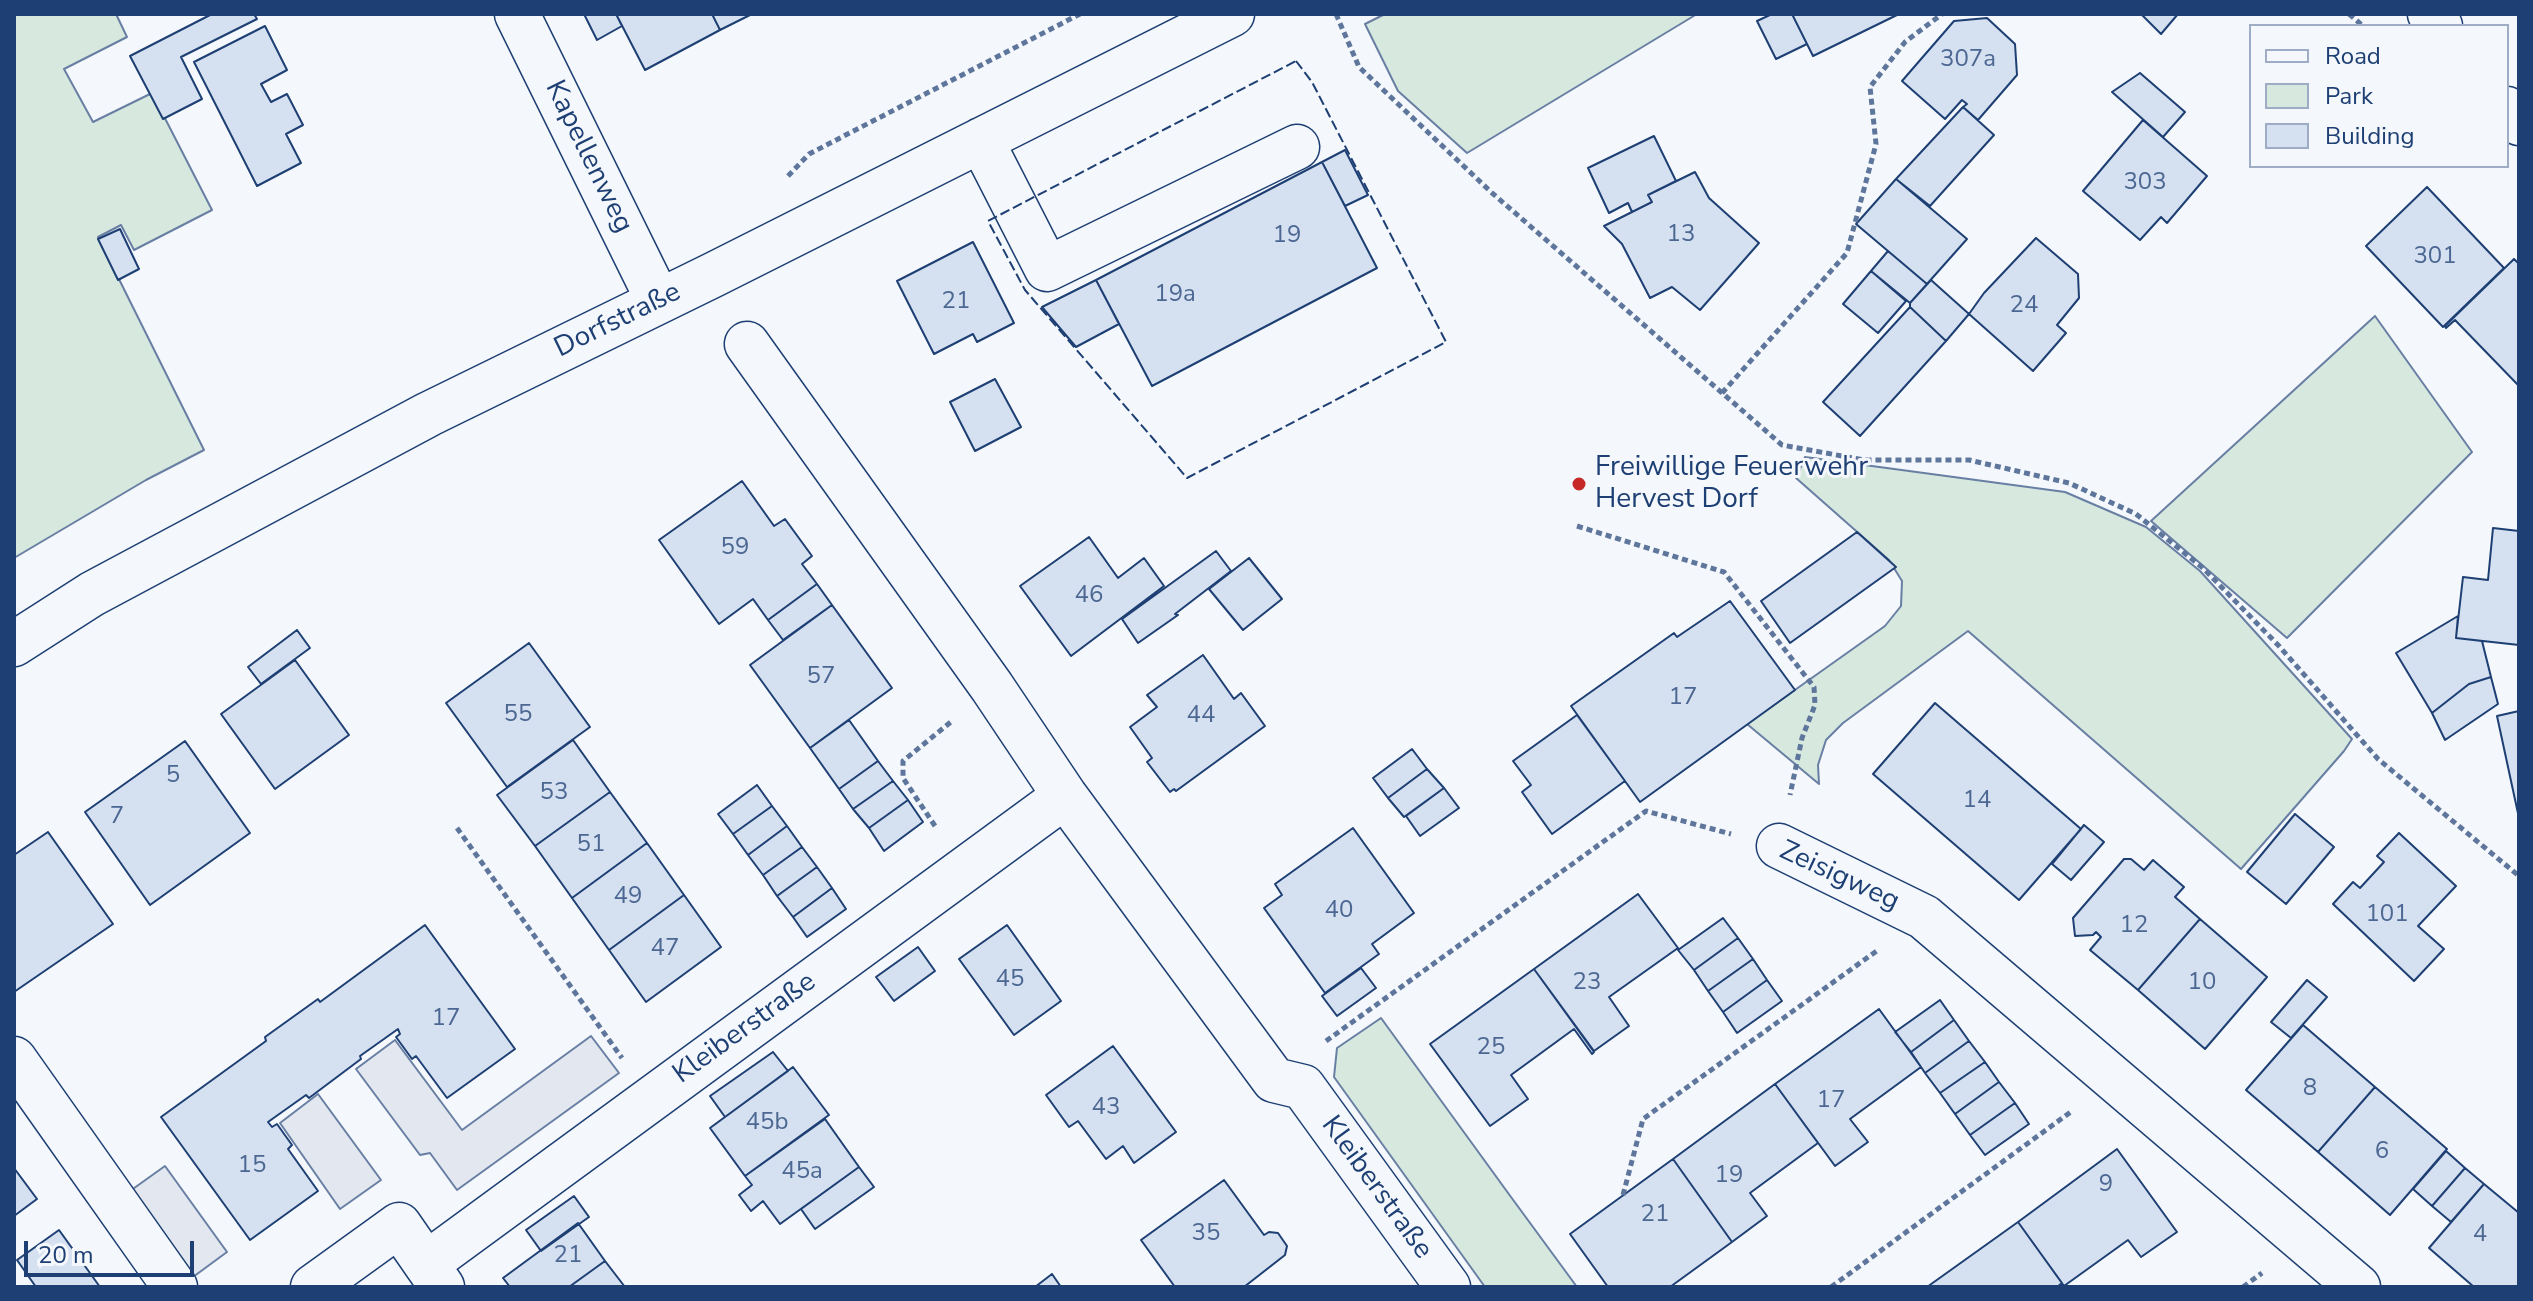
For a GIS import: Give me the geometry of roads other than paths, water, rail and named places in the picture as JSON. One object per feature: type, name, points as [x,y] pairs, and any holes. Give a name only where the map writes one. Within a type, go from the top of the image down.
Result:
[{"type":"street","name":"Kapellenweg","points":[[517,14],[658,300]]},
{"type":"street","name":"Dorfstraße","points":[[14,644],[92,594],[268,498],[1232,14]]},
{"type":"street","points":[[981,140],[1047,269],[1297,147]]},
{"type":"street","points":[[747,344],[992,687],[1065,796]]},
{"type":"street","name":"Kleiberstraße","points":[[434,1275],[650,1098],[1065,796],[1274,1080],[1303,1087],[1448,1287]]},
{"type":"street","name":"Zeisigweg","points":[[1779,846],[1924,917],[2358,1287]]},
{"type":"street","points":[[14,1059],[175,1287]]},
{"type":"street","points":[[313,1287],[399,1225],[434,1275]]},
{"type":"place","name":"Freiwillige Feuerwehr Hervest Dorf","points":[[1579,484]]}]
